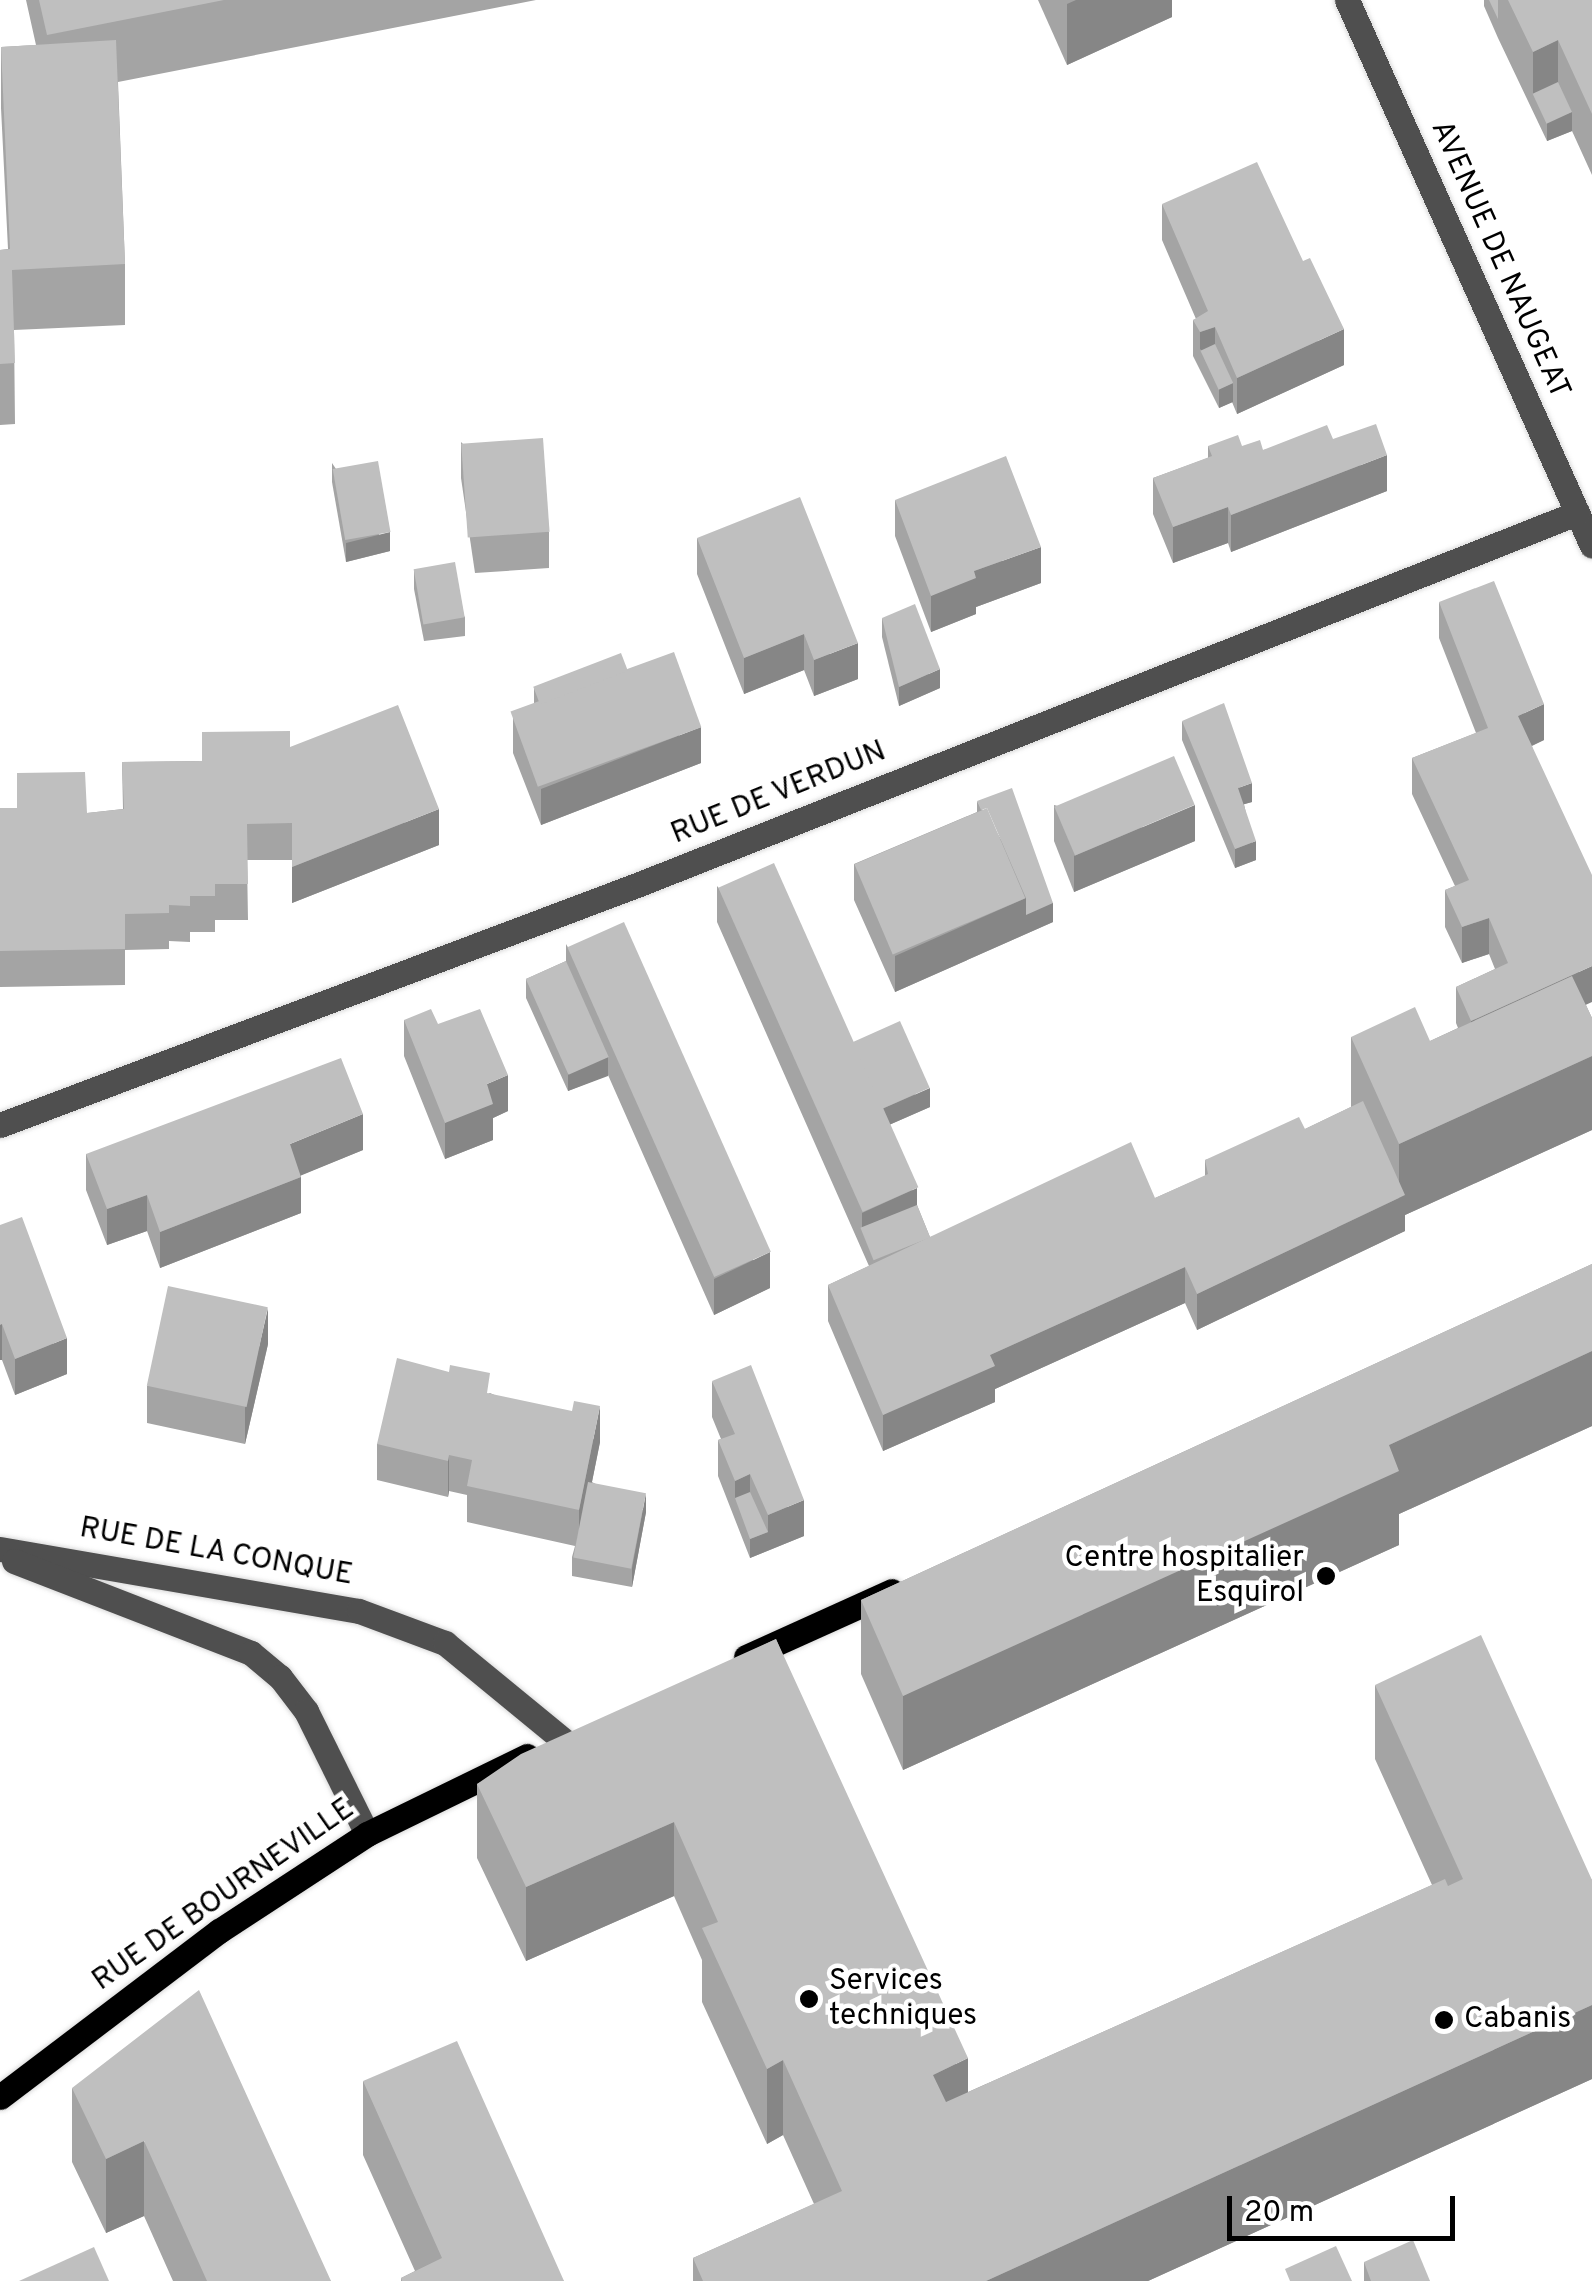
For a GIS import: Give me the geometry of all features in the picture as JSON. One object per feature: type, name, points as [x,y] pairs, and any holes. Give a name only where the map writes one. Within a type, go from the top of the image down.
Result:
[{"type":"main road","points":[[724,1666],[923,1577]]},
{"type":"main road","name":"RUE DE BOURNEVILLE","points":[[0,2097],[219,1931],[368,1834],[571,1735]]},
{"type":"street","name":"AVENUE DE NAUGEAT","points":[[1347,0],[1592,546]]},
{"type":"street","name":"RUE DE VERDUN","points":[[0,1125],[642,883],[1577,513]]},
{"type":"street","name":"RUE DE LA CONQUE","points":[[0,1552],[359,1611],[445,1643],[571,1735]]},
{"type":"street","name":"RUE DE LA CONQUE","points":[[0,1552],[251,1653],[306,1711],[368,1834]]},
{"type":"building","points":[[39,0],[224,0],[47,35]]},
{"type":"building","points":[[1489,0],[1498,0],[1498,19]]},
{"type":"building","points":[[1508,0],[1592,0],[1592,114],[1558,40],[1533,52]]},
{"type":"building","points":[[116,40],[125,264],[12,270],[15,363],[0,364],[0,250],[10,249],[1,47]]},
{"type":"building","points":[[1558,82],[1572,112],[1547,124],[1533,94]]},
{"type":"building","points":[[1257,162],[1303,261],[1310,258],[1344,329],[1237,378],[1215,327],[1200,332],[1193,320],[1208,311],[1162,204]]},
{"type":"building","points":[[1215,344],[1233,383],[1219,390],[1200,351]]},
{"type":"building","points":[[1376,424],[1387,455],[1231,515],[1228,507],[1173,527],[1153,478],[1212,456],[1208,446],[1238,435],[1242,446],[1260,440],[1263,450],[1327,425],[1333,439]]},
{"type":"building","points":[[543,438],[550,532],[468,537],[461,444]]},
{"type":"building","points":[[1006,456],[1041,547],[974,571],[976,578],[931,596],[895,500]]},
{"type":"building","points":[[378,461],[391,532],[345,540],[333,469]]},
{"type":"building","points":[[800,497],[858,643],[814,660],[804,634],[744,658],[697,538]]},
{"type":"building","points":[[455,562],[465,617],[423,624],[414,569]]},
{"type":"building","points":[[1494,581],[1544,704],[1518,716],[1592,875],[1592,966],[1471,1021],[1456,987],[1508,963],[1489,918],[1462,927],[1445,890],[1469,880],[1412,758],[1488,728],[1439,602]]},
{"type":"building","points":[[915,604],[940,669],[899,687],[882,618]]},
{"type":"building","points":[[674,652],[701,727],[538,787],[510,712]]},
{"type":"building","points":[[621,653],[628,671],[540,704],[533,687]]},
{"type":"building","points":[[1224,703],[1252,783],[1238,788],[1256,841],[1235,849],[1182,721]]},
{"type":"building","points":[[398,705],[439,809],[292,867],[292,823],[247,824],[248,884],[215,884],[215,896],[190,896],[190,906],[169,905],[169,913],[125,914],[125,949],[0,951],[0,808],[17,808],[17,773],[85,772],[87,813],[124,809],[122,762],[202,761],[202,732],[290,731],[290,747]]},
{"type":"building","points":[[1174,756],[1195,805],[1075,856],[1054,807]]},
{"type":"building","points":[[1012,788],[1053,903],[1026,915],[1026,898],[987,808],[981,810],[977,801]]},
{"type":"building","points":[[987,808],[1025,898],[893,954],[854,864]]},
{"type":"building","points":[[774,863],[918,1187],[863,1212],[718,888]]},
{"type":"building","points":[[624,922],[771,1252],[714,1277],[567,947]]},
{"type":"building","points":[[566,961],[609,1057],[569,1075],[526,979]]},
{"type":"building","points":[[1572,976],[1592,1018],[1592,1056],[1399,1144],[1351,1037],[1415,1007],[1430,1041]]},
{"type":"building","points":[[431,1009],[438,1024],[480,1009],[508,1075],[487,1084],[493,1104],[445,1123],[404,1020]]},
{"type":"building","points":[[900,1021],[930,1088],[882,1109],[852,1042]]},
{"type":"building","points":[[341,1058],[363,1114],[290,1144],[301,1177],[160,1232],[147,1195],[107,1209],[86,1154]]},
{"type":"building","points":[[1363,1101],[1405,1195],[1197,1294],[1185,1267],[990,1355],[995,1366],[883,1415],[828,1285],[1131,1142],[1155,1198],[1208,1174],[1205,1160],[1299,1117],[1305,1129]]},
{"type":"building","points":[[917,1205],[930,1237],[874,1260],[860,1228]]},
{"type":"building","points":[[22,1217],[67,1338],[15,1359],[0,1325],[0,1225]]},
{"type":"building","points":[[1592,1264],[1592,1351],[1389,1445],[1399,1471],[903,1696],[861,1600]]},
{"type":"building","points":[[168,1286],[268,1307],[247,1407],[147,1386]]},
{"type":"building","points":[[397,1358],[449,1372],[450,1365],[490,1373],[487,1393],[572,1411],[574,1401],[600,1406],[579,1510],[467,1486],[472,1460],[449,1455],[448,1461],[377,1444]]},
{"type":"building","points":[[751,1365],[804,1500],[768,1515],[750,1474],[735,1481],[718,1440],[735,1434],[712,1381]]},
{"type":"building","points":[[588,1482],[646,1493],[631,1569],[573,1558]]},
{"type":"building","points":[[750,1492],[768,1532],[750,1539],[735,1498]]},
{"type":"building","points":[[1481,1635],[1592,1880],[1592,2005],[986,2281],[703,2281],[693,2258],[842,2191],[783,2060],[767,2069],[702,1928],[718,1922],[674,1822],[526,1887],[477,1784],[521,1754],[776,1639],[968,2058],[933,2075],[946,2102],[1445,1879],[1448,1886],[1463,1879],[1375,1685]]},
{"type":"building","points":[[199,1990],[331,2281],[207,2281],[144,2141],[106,2159],[72,2088]]},
{"type":"building","points":[[457,2041],[564,2281],[402,2281],[401,2278],[442,2258],[363,2081]]},
{"type":"building","points":[[1413,2240],[1430,2281],[1371,2281],[1364,2262]]},
{"type":"building","points":[[1336,2246],[1352,2281],[1290,2281],[1285,2269]]},
{"type":"building","points":[[94,2247],[109,2281],[19,2281]]},
{"type":"place","name":"Centre hospitalier Esquirol","points":[[1326,1576]]},
{"type":"place","name":"Services techniques","points":[[809,1999]]},
{"type":"place","name":"Cabanis","points":[[1444,2020]]}]
